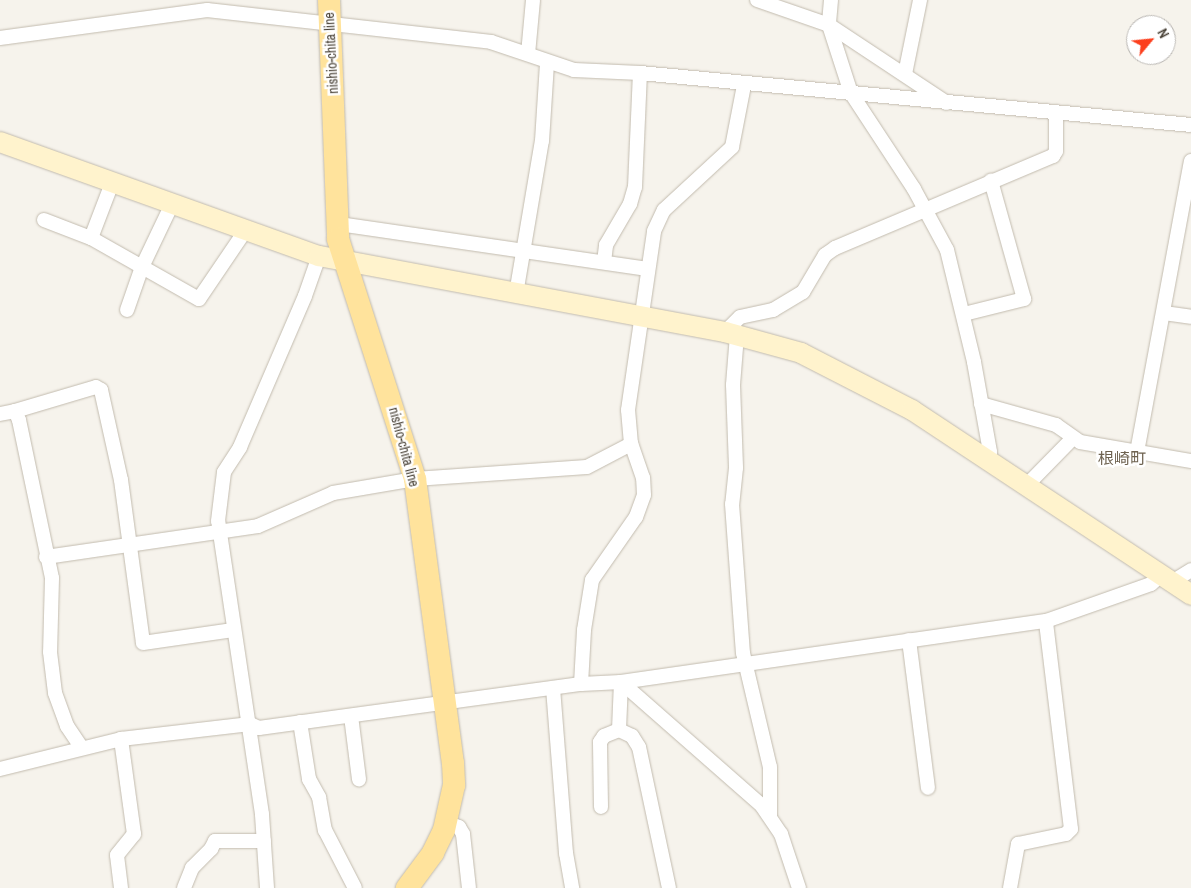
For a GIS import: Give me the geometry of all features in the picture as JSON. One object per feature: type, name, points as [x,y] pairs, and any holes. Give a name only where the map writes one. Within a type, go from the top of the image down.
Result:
[{"type":"main road","name":"nishio-chita line","points":[[329,0],[339,224],[338,239],[415,478],[454,785],[446,822],[432,853],[407,888]]},
{"type":"street","points":[[528,54],[533,0]]},
{"type":"street","points":[[757,0],[829,25],[947,103]]},
{"type":"street","points":[[831,0],[829,25],[851,93],[925,209],[947,250],[964,314],[990,452],[988,461]]},
{"type":"street","points":[[905,74],[920,0]]},
{"type":"street","points":[[0,38],[207,10],[491,42],[528,54],[547,63],[574,70],[640,73],[744,85],[851,93],[1191,125]]},
{"type":"street","points":[[516,294],[542,141],[547,63]]},
{"type":"street","points":[[604,262],[606,245],[630,204],[635,187],[640,73]]},
{"type":"street","points":[[581,684],[584,630],[592,580],[636,517],[644,496],[643,478],[631,444],[630,386],[648,269],[658,219],[732,147],[744,85]]},
{"type":"street","points":[[770,815],[770,767],[743,653],[732,504],[736,468],[731,333],[740,317],[773,310],[803,292],[825,255],[835,248],[1053,156],[1056,151],[1056,113]]},
{"type":"street","points":[[0,142],[245,231],[345,263],[731,333],[800,354],[842,372],[905,406],[1191,595]]},
{"type":"street","points":[[1137,452],[1191,162]]},
{"type":"street","points":[[964,314],[1024,299],[991,181]]},
{"type":"street","points":[[91,238],[112,183]]},
{"type":"street","points":[[127,310],[142,267],[172,204]]},
{"type":"street","points":[[44,220],[91,238],[199,299],[245,231]]},
{"type":"street","points":[[339,224],[648,269]]},
{"type":"street","points":[[267,888],[264,841],[250,724],[233,630],[219,531],[224,472],[240,448],[306,296],[319,256]]},
{"type":"street","points":[[1164,313],[1191,317]]},
{"type":"street","points":[[0,414],[96,387],[101,390],[121,480],[143,642],[233,630]]},
{"type":"street","points":[[981,404],[1056,425],[1073,438],[1191,462]]},
{"type":"street","points":[[15,411],[27,452],[52,590],[50,652],[54,693],[67,726],[80,747]]},
{"type":"street","points":[[1026,486],[1073,438]]},
{"type":"street","points":[[46,557],[258,526],[333,493],[415,478],[587,467],[631,444]]},
{"type":"street","points":[[0,769],[80,747],[121,739],[250,724],[260,728],[581,684],[621,682],[746,662],[1046,621],[1191,570]]},
{"type":"street","points":[[1010,888],[1018,844],[1066,834],[1071,829],[1046,621]]},
{"type":"street","points":[[909,640],[928,788]]},
{"type":"street","points":[[619,730],[621,682]]},
{"type":"street","points":[[621,682],[750,792],[770,815],[781,834],[799,888]]},
{"type":"street","points":[[553,688],[572,888]]},
{"type":"street","points":[[350,716],[359,779]]},
{"type":"street","points":[[300,722],[309,779],[319,797],[325,830],[354,888]]},
{"type":"street","points":[[601,807],[600,742],[604,736],[619,730],[632,736],[640,747],[669,888]]},
{"type":"street","points":[[120,888],[117,856],[134,834],[121,739]]},
{"type":"street","points":[[446,822],[459,827],[463,834],[469,888]]},
{"type":"street","points":[[184,888],[192,868],[211,849],[215,841],[264,841]]},
{"type":"district","name":"根崎町","points":[[1122,458]]}]
